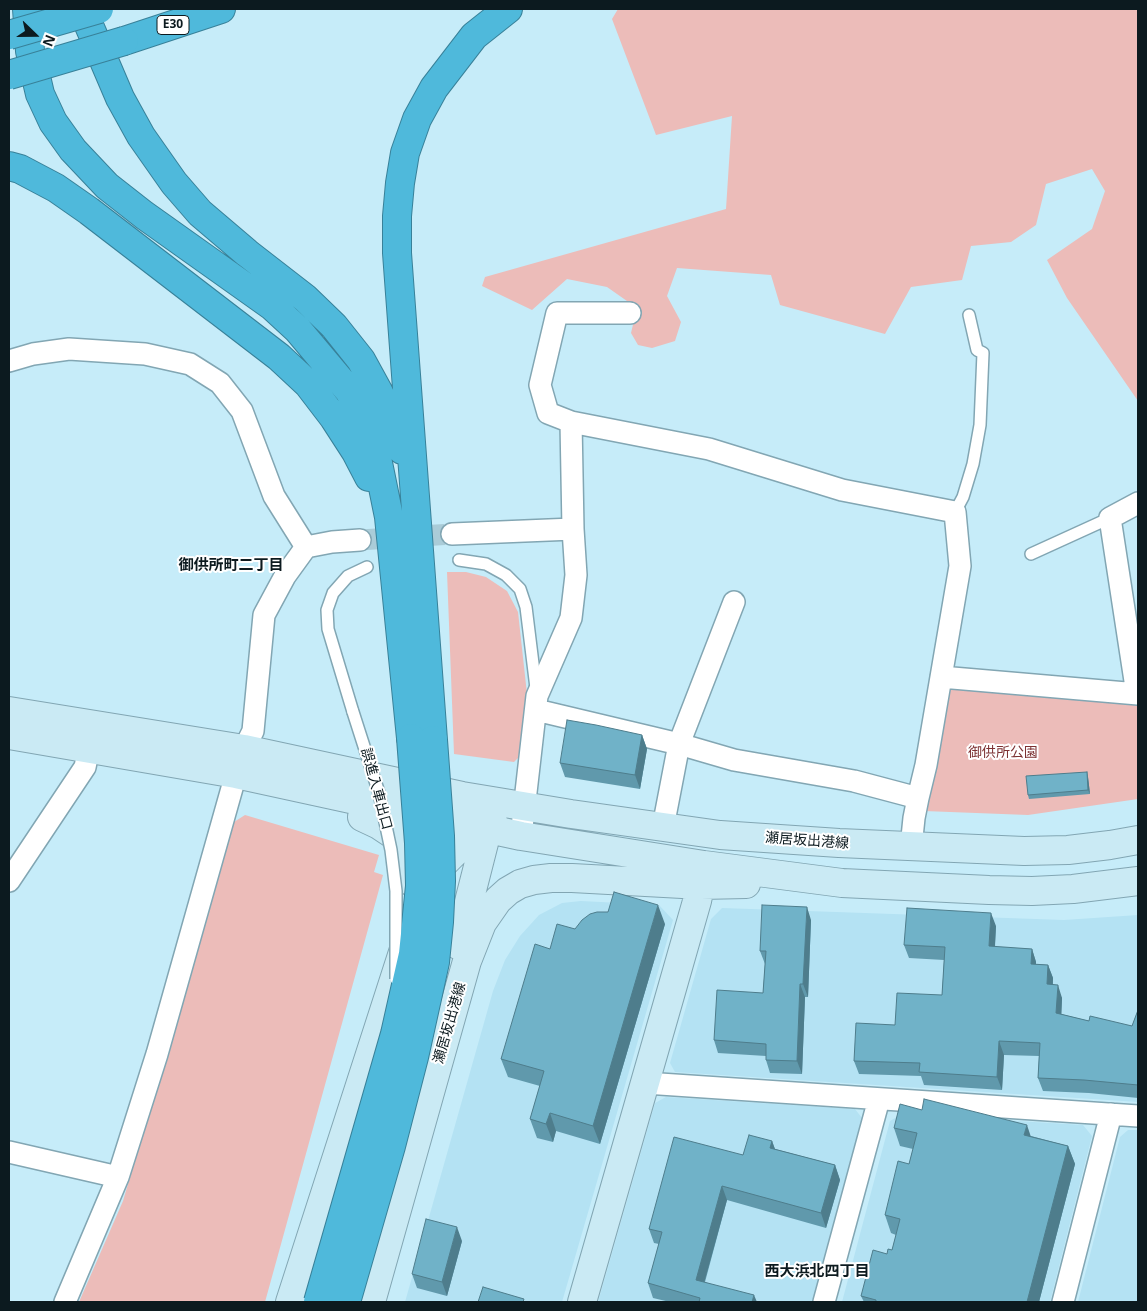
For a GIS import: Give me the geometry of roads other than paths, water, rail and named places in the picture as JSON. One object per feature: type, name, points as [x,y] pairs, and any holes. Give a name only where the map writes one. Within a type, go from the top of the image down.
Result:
[{"type":"highway","points":[[27,9],[30,51],[40,94],[53,122],[73,150],[107,186],[144,215],[272,306],[298,330],[350,392],[376,453],[389,517],[422,739],[440,836],[441,881],[439,922],[434,962],[414,1057],[391,1146],[346,1302]]},
{"type":"highway","points":[[82,9],[120,98],[141,136],[174,183],[200,213],[247,253],[305,298],[334,326],[361,360],[390,415],[415,487]]},
{"type":"highway","points":[[9,36],[99,9]]},
{"type":"highway","name":"E30","points":[[9,75],[124,41],[222,9]]},
{"type":"highway","points":[[318,1302],[395,1034],[413,954],[420,886],[419,843],[422,739],[415,487],[397,253],[397,216],[404,160],[417,119],[434,88],[474,36],[508,9]]},
{"type":"highway","points":[[9,166],[20,169],[56,188],[89,211],[279,358],[308,384],[334,418],[356,452],[389,517]]},
{"type":"main road","points":[[10,720],[240,762],[379,825],[394,835],[405,846],[411,861],[414,881],[413,906],[408,935]]},
{"type":"main road","name":"瀬居坂出港線","points":[[240,762],[720,835],[1024,851],[1068,850],[1110,846],[1138,840]]},
{"type":"main road","points":[[302,789],[484,830]]},
{"type":"main road","points":[[462,796],[478,816],[484,830]]},
{"type":"main road","points":[[290,1302],[352,1104],[408,935],[428,888],[443,864],[457,850],[484,830],[524,806]]},
{"type":"main road","name":"瀬居坂出港線","points":[[424,1113],[449,987],[484,843],[484,830],[521,836],[702,875]]},
{"type":"main road","points":[[582,1302],[702,875]]},
{"type":"main road","name":"瀬居坂出港線","points":[[371,1302],[474,940],[490,910],[508,890],[534,880],[551,878],[702,875],[1032,891],[1073,889],[1138,881]]},
{"type":"street","points":[[630,313],[557,312],[540,385],[548,413],[571,422],[709,449],[842,490],[955,512],[960,566],[926,765],[914,818],[911,846]]},
{"type":"street","points":[[9,361],[33,354],[69,348],[145,354],[190,364],[220,383],[242,411],[274,496],[306,547]]},
{"type":"street","points":[[521,836],[536,703],[571,618],[576,575],[571,422]]},
{"type":"street","points":[[941,677],[1138,694],[1110,518],[1138,503]]},
{"type":"street","points":[[452,534],[573,529]]},
{"type":"street","points":[[65,1302],[118,1177],[157,1054],[240,762],[252,732],[264,615],[285,576],[306,547],[332,542],[360,540]]},
{"type":"street","points":[[663,827],[679,744],[734,602]]},
{"type":"street","points":[[536,703],[734,760],[854,782],[918,798]]},
{"type":"street","points":[[9,881],[85,767],[95,737]]},
{"type":"street","points":[[645,1083],[1138,1116]]},
{"type":"street","points":[[824,1302],[879,1099]]},
{"type":"street","points":[[1063,1302],[1111,1114]]},
{"type":"street","points":[[9,1152],[118,1177]]},
{"type":"lane","points":[[955,512],[963,497],[974,464],[981,416],[983,353],[977,350],[969,315]]},
{"type":"lane","points":[[1032,554],[1110,518]]},
{"type":"lane","points":[[459,560],[486,564],[506,575],[520,589],[526,607],[536,703]]},
{"type":"lane","name":"誤進入車出口","points":[[367,567],[348,576],[333,593],[327,610],[328,629],[379,793],[391,850],[396,891],[395,1034]]},
{"type":"tunnel","points":[[360,540],[452,534]]},
{"type":"district","name":"御供所町二丁目","points":[[231,566]]},
{"type":"district","name":"西大浜北四丁目","points":[[817,1272]]},
{"type":"park label","name":"御供所公園","points":[[1003,753]]}]
